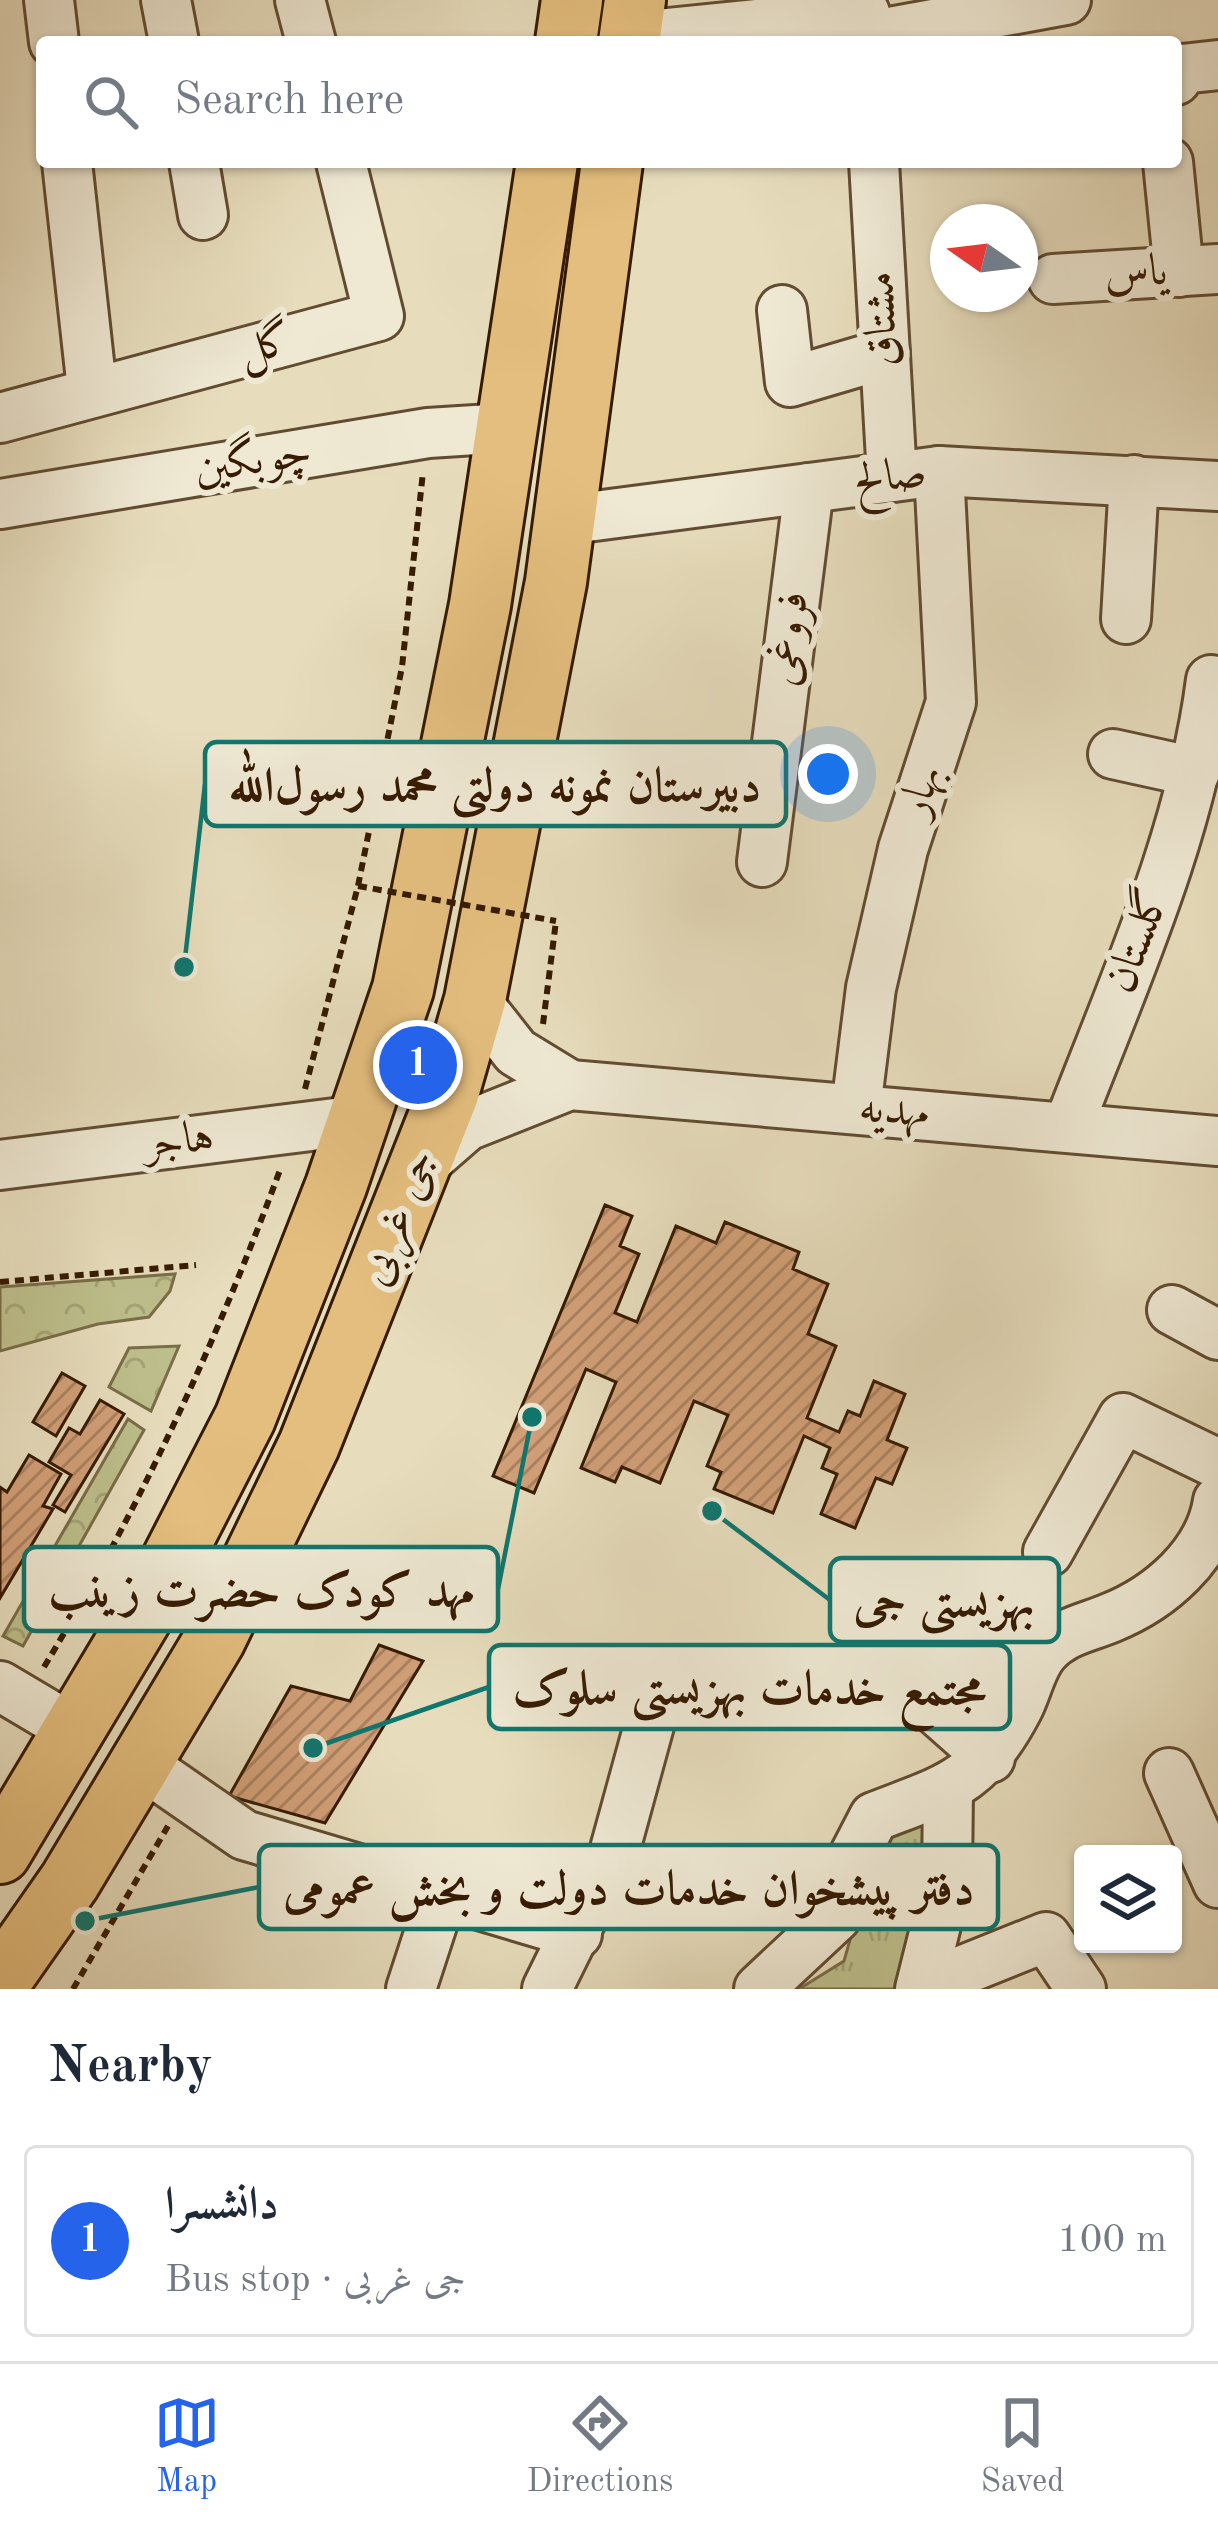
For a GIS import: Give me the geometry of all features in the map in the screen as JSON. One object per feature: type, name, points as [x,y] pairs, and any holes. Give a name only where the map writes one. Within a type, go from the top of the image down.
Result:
[{"type":"main road","points":[[567,36],[572,0]]},
{"type":"main road","name":"جی غربی","points":[[0,1853],[152,1601],[245,1418],[359,1120],[403,989],[480,605],[547,168]]},
{"type":"main road","name":"جی غربی","points":[[12,1979],[70,1882],[154,1774],[309,1445],[420,1167],[475,1000],[564,520],[611,168]]},
{"type":"street","points":[[50,0],[53,36]]},
{"type":"street","points":[[166,0],[173,36]]},
{"type":"street","points":[[300,0],[309,36]]},
{"type":"street","points":[[631,26],[866,23],[1066,0]]},
{"type":"street","points":[[1182,71],[1218,65]]},
{"type":"street","points":[[68,168],[92,389]]},
{"type":"street","points":[[195,168],[203,215]]},
{"type":"street","name":"گل","points":[[0,418],[92,389],[379,316],[342,168]]},
{"type":"street","name":"مشتاق","points":[[874,168],[885,354],[916,474]]},
{"type":"street","points":[[1170,168],[1198,270]]},
{"type":"street","name":"یاس","points":[[1053,279],[1198,270]]},
{"type":"street","points":[[782,310],[790,382],[885,354]]},
{"type":"street","name":"چوبگین","points":[[0,504],[428,433],[507,428]]},
{"type":"street","name":"صالح","points":[[564,520],[916,474],[1134,479],[1218,486]]},
{"type":"street","name":"بهار","points":[[856,1108],[871,988],[897,872],[951,702],[916,474]]},
{"type":"street","points":[[1126,619],[1134,479]]},
{"type":"street","name":"فروغی","points":[[761,862],[809,488]]},
{"type":"street","name":"گلستان","points":[[1068,1127],[1167,870],[1205,751],[1211,680]]},
{"type":"street","points":[[1113,754],[1205,751]]},
{"type":"street","points":[[420,1167],[467,1126],[554,1074],[516,1052],[475,1000]]},
{"type":"street","name":"مهدیه","points":[[554,1074],[1218,1141]]},
{"type":"street","name":"هاجر","points":[[0,1165],[359,1120]]},
{"type":"street","points":[[1172,1310],[1218,1335]]},
{"type":"street","points":[[1048,1552],[1123,1418],[1218,1465]]},
{"type":"street","points":[[759,1989],[836,1917],[844,1873],[874,1817],[948,1788],[990,1758],[1042,1653],[1071,1630],[1113,1617],[1174,1579],[1213,1533]]},
{"type":"street","points":[[1000,1620],[1042,1653]]},
{"type":"street","points":[[547,1989],[614,1853],[662,1678]]},
{"type":"street","points":[[911,1688],[990,1758]]},
{"type":"street","points":[[12,1693],[74,1730]]},
{"type":"street","points":[[1169,1773],[1218,1883]]},
{"type":"street","points":[[154,1774],[244,1835],[577,1934]]},
{"type":"street","points":[[921,1988],[947,1881],[948,1788]]},
{"type":"street","points":[[411,1989],[442,1894]]},
{"type":"street","points":[[921,1988],[1046,1937],[1081,1989]]},
{"type":"path","points":[[12,1693],[162,1450],[248,1258],[295,1128],[358,886],[402,667],[428,433]]},
{"type":"path","points":[[358,886],[556,921],[554,1074]]},
{"type":"path","points":[[0,1282],[196,1265]]},
{"type":"path","points":[[74,1989],[154,1774]]},
{"type":"green space","points":[[175,1274],[170,1291],[149,1317],[98,1324],[0,1351],[0,1287]]},
{"type":"green space","points":[[179,1346],[151,1411],[109,1387],[129,1348]]},
{"type":"green space","points":[[128,1419],[144,1430],[23,1646],[3,1636]]},
{"type":"green space","points":[[932,1819],[916,1925],[895,1989],[799,1989],[844,1961],[866,1884],[891,1834]]},
{"type":"building","points":[[605,1205],[632,1216],[620,1246],[639,1254],[615,1313],[637,1322],[676,1226],[716,1243],[725,1222],[799,1252],[793,1269],[828,1284],[808,1334],[836,1346],[807,1418],[839,1432],[848,1411],[860,1416],[874,1381],[905,1394],[887,1440],[907,1448],[892,1484],[876,1478],[855,1528],[821,1514],[837,1474],[822,1468],[830,1448],[804,1436],[773,1513],[714,1489],[721,1472],[707,1466],[728,1415],[694,1401],[660,1483],[622,1467],[615,1482],[581,1468],[616,1382],[586,1369],[534,1493],[493,1476]]},
{"type":"building","points":[[62,1373],[85,1386],[56,1436],[33,1422]]},
{"type":"building","points":[[100,1400],[124,1414],[65,1512],[53,1505],[71,1475],[49,1462],[69,1428],[80,1434]]},
{"type":"building","points":[[29,1455],[61,1474],[43,1506],[53,1509],[0,1598],[0,1487],[7,1492]]},
{"type":"building","points":[[379,1645],[423,1661],[325,1823],[229,1796],[291,1686],[350,1701]]},
{"type":"place","name":"دبیرستان نمونه دولتی محمد رسول‌الله","points":[[184,967]]},
{"type":"place","name":"دانشسرا","points":[[418,1065]]},
{"type":"place","name":"مهد کودک حضرت زینب","points":[[532,1417]]},
{"type":"place","name":"بهزیستی جی","points":[[712,1511]]},
{"type":"place","name":"مجتمع خدمات بهزیستی سلوک","points":[[313,1748]]},
{"type":"place","name":"دفتر پیشخوان خدمات دولت و بخش عمومی","points":[[85,1921]]}]
